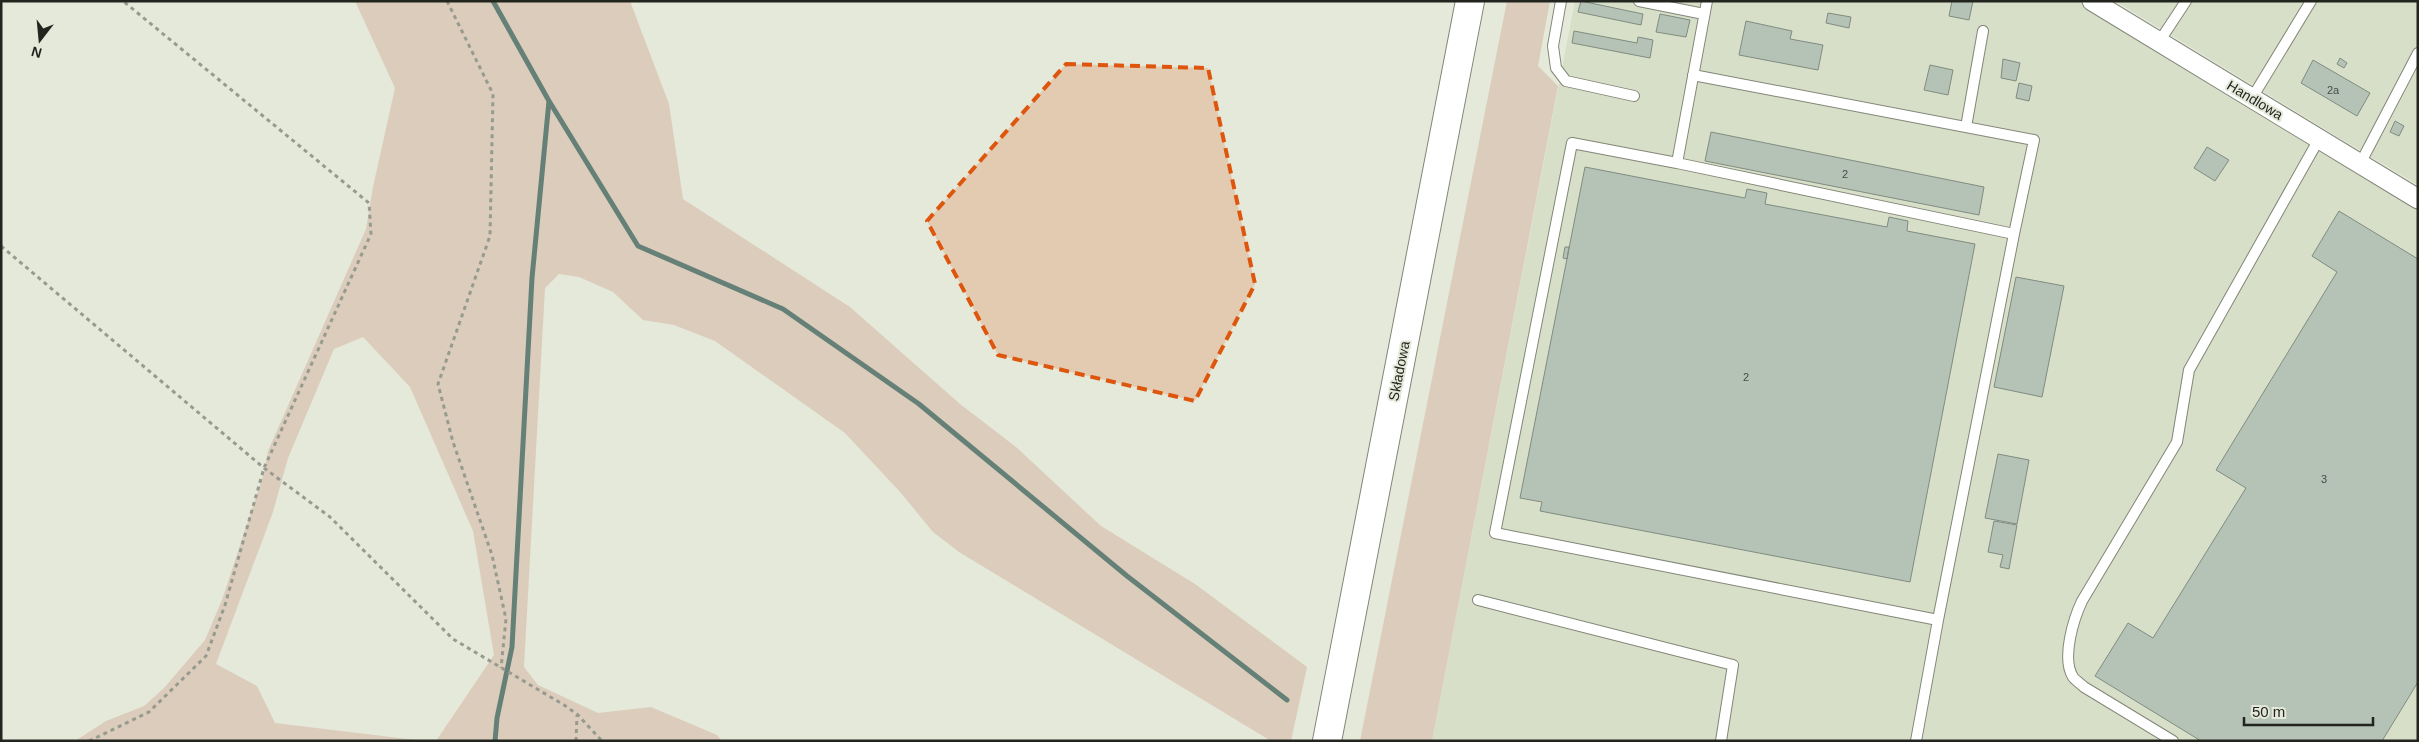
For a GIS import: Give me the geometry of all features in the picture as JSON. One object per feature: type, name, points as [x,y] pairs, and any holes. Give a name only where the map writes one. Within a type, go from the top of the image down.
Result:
[{"type":"main road","name":"Składowa","points":[[1327,741],[1470,1]]},
{"type":"street","name":"Handlowa","points":[[2092,1],[2418,199]]},
{"type":"lane","points":[[1561,1],[1553,46],[1556,68],[1566,81],[1634,96]]},
{"type":"lane","points":[[1639,1],[1704,14]]},
{"type":"lane","points":[[1676,163],[1707,1]]},
{"type":"lane","points":[[2159,42],[2186,1]]},
{"type":"lane","points":[[2252,98],[2311,1]]},
{"type":"lane","points":[[1966,126],[1983,31]]},
{"type":"lane","points":[[2360,164],[2418,53]]},
{"type":"lane","points":[[1693,75],[2034,140],[1938,620],[1916,741]]},
{"type":"lane","points":[[2173,741],[2084,687],[2072,676],[2069,663],[2074,617],[2177,442],[2189,370],[2319,139]]},
{"type":"lane","points":[[1938,620],[1495,533],[1572,143],[2014,234]]},
{"type":"lane","points":[[1478,600],[1733,665],[1721,741]]},
{"type":"path","points":[[89,741],[149,712],[206,656],[225,605],[264,468],[371,234],[369,204],[123,1]]},
{"type":"path","points":[[447,1],[493,94],[490,236],[438,384],[453,442],[492,555],[506,619],[501,668]]},
{"type":"path","points":[[1,246],[264,468],[330,517],[453,639],[549,695],[577,714],[602,741]]},
{"type":"path","points":[[576,741],[577,714]]},
{"type":"highlighted area","points":[[1066,64],[1208,68],[1255,284],[1195,401],[998,355],[927,221]]},
{"type":"shaded area","points":[[355,1],[630,1],[669,104],[683,199],[850,307],[960,404],[1016,447],[1101,526],[1195,584],[1307,667],[1291,741],[1271,741],[959,552],[933,532],[901,493],[845,433],[715,341],[674,325],[643,320],[613,292],[579,277],[559,274],[545,288],[524,667],[538,685],[598,713],[651,707],[717,735],[722,741],[436,741],[494,655],[473,531],[410,387],[363,337],[334,349],[288,458],[273,512],[216,664],[257,686],[275,723],[424,741],[75,741],[106,721],[144,706],[164,688],[205,640],[222,600],[264,473],[268,451],[366,229],[373,187],[395,88]]},
{"type":"shaded area","points":[[1507,1],[1550,1],[1538,66],[1558,86],[1432,741],[1360,741]]},
{"type":"shaded area","points":[[1575,1],[2079,1],[2418,208],[2418,741],[1432,741]]},
{"type":"shaded area","points":[[2115,1],[2418,1],[2418,185],[2333,134]]},
{"type":"building","points":[[1581,1],[1643,14],[1641,25],[1578,12]]},
{"type":"building","points":[[1952,1],[1973,1],[1969,20],[1949,16]]},
{"type":"building","points":[[1828,13],[1851,17],[1849,28],[1826,23]]},
{"type":"building","points":[[1660,14],[1690,20],[1686,37],[1656,32]]},
{"type":"building","points":[[1746,21],[1792,31],[1790,39],[1823,45],[1818,70],[1739,55]]},
{"type":"building","points":[[1574,31],[1637,43],[1638,37],[1653,40],[1650,58],[1572,43]]},
{"type":"building","points":[[2340,58],[2347,63],[2344,68],[2337,64]]},
{"type":"building","points":[[2003,59],[2020,63],[2016,81],[2001,78]]},
{"type":"building","points":[[2313,60],[2370,93],[2357,116],[2301,83]]},
{"type":"building","points":[[1930,65],[1953,70],[1948,95],[1924,90]]},
{"type":"building","points":[[2019,83],[2032,86],[2029,101],[2016,98]]},
{"type":"building","points":[[2395,121],[2404,126],[2399,136],[2390,132]]},
{"type":"building","points":[[1711,132],[1984,187],[1979,215],[1705,161]]},
{"type":"building","points":[[2207,147],[2229,160],[2215,181],[2194,168]]},
{"type":"building","points":[[1585,167],[1745,198],[1747,189],[1767,193],[1765,204],[1887,227],[1889,217],[1908,221],[1907,231],[1975,244],[1910,582],[1540,511],[1542,502],[1520,498]]},
{"type":"building","points":[[2339,211],[2418,259],[2418,682],[2382,741],[2201,741],[2095,676],[2128,623],[2153,638],[2246,488],[2216,470],[2337,272],[2312,256]]},
{"type":"building","points":[[1565,247],[1569,247],[1567,259],[1563,258]]},
{"type":"building","points":[[2016,277],[2064,286],[2042,397],[1994,387]]},
{"type":"building","points":[[1998,454],[2029,460],[2017,524],[1985,518]]},
{"type":"building","points":[[1994,521],[2017,525],[2009,569],[2000,567],[2003,555],[1988,552]]},
{"type":"waterway","points":[[493,1],[549,101],[532,278],[512,647],[497,718],[495,741]]},
{"type":"waterway","points":[[549,101],[638,246],[783,309],[919,404],[1127,576],[1287,700]]}]
